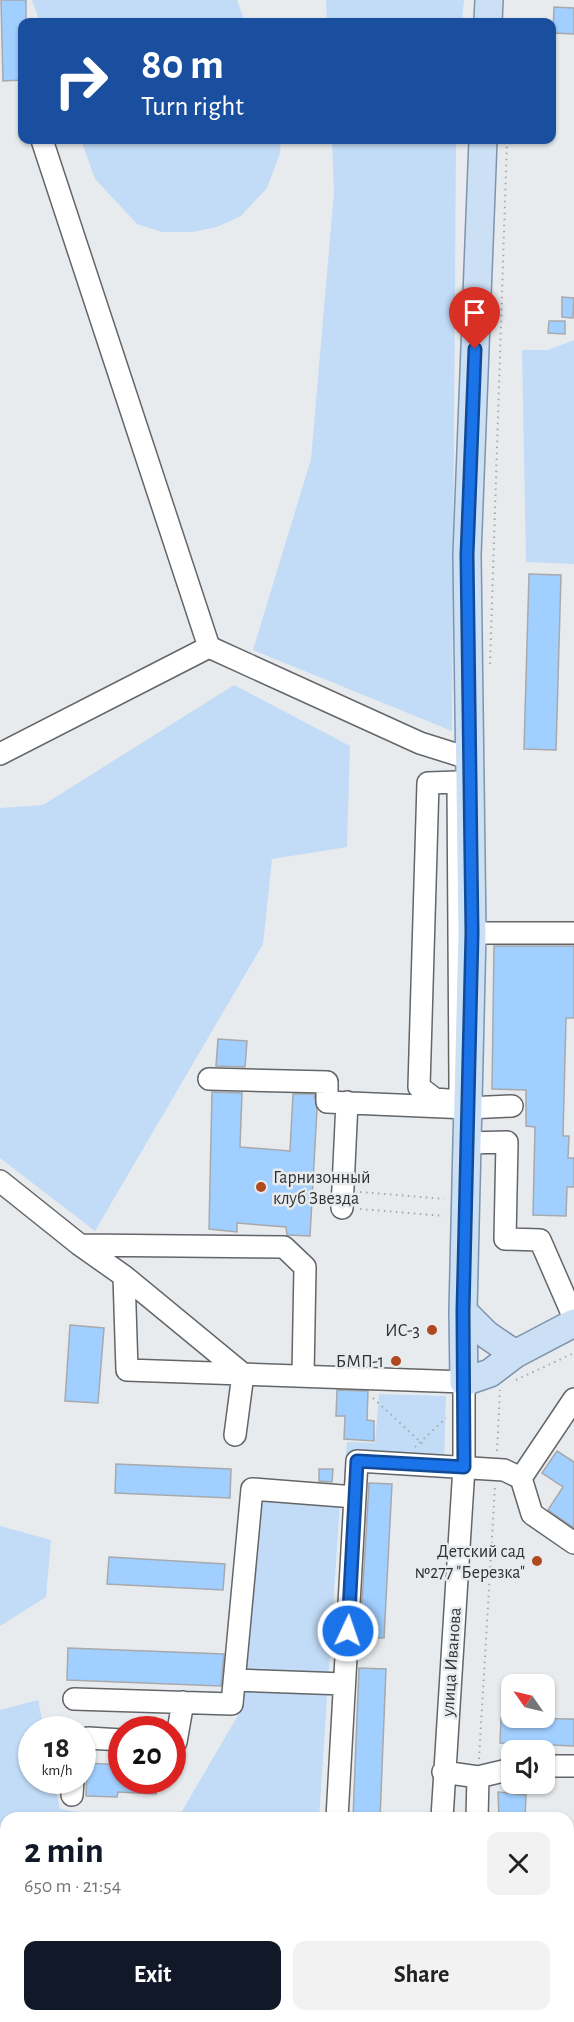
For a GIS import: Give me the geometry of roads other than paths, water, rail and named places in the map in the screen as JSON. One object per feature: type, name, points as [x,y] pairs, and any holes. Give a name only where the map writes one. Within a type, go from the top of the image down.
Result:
[{"type":"main road","points":[[488,18],[489,0]]},
{"type":"main road","name":"улица Иванова","points":[[464,1382],[463,1311],[472,933],[467,555],[483,144]]},
{"type":"main road","points":[[463,1311],[487,1335],[515,1353]]},
{"type":"main road","points":[[464,1382],[490,1373],[515,1353],[574,1323]]},
{"type":"street","points":[[43,144],[209,647],[420,743],[471,759]]},
{"type":"street","points":[[0,754],[209,647]]},
{"type":"street","points":[[458,782],[460,1101],[435,1099],[419,1087],[428,783],[458,782]]},
{"type":"street","points":[[472,933],[574,933]]},
{"type":"street","points":[[209,1079],[327,1082],[327,1102],[468,1108],[513,1106]]},
{"type":"street","points":[[343,1199],[347,1102]]},
{"type":"street","points":[[467,1143],[507,1142],[505,1239],[540,1240],[574,1318]]},
{"type":"street","points":[[0,1181],[80,1245],[124,1276],[243,1374]]},
{"type":"street","points":[[80,1245],[284,1247],[305,1266],[303,1376]]},
{"type":"street","points":[[124,1276],[127,1370],[464,1382]]},
{"type":"street","points":[[235,1435],[243,1374]]},
{"type":"street","name":"улица Иванова","points":[[442,1812],[456,1466],[464,1382]]},
{"type":"street","points":[[521,1478],[574,1399]]},
{"type":"street","points":[[337,1812],[357,1461],[504,1470],[521,1478],[532,1514],[574,1543]]},
{"type":"street","points":[[74,1699],[232,1704],[252,1489],[355,1497]]},
{"type":"street","points":[[235,1680],[344,1684]]},
{"type":"street","points":[[181,1716],[183,1702]]},
{"type":"street","points":[[555,1766],[574,1766]]},
{"type":"street","points":[[443,1772],[478,1777],[501,1772]]},
{"type":"street","points":[[477,1812],[478,1777]]},
{"type":"place","name":"Гарнизонный клуб Звезда","points":[[261,1187]]},
{"type":"place","name":"ИС-3","points":[[432,1330]]},
{"type":"place","name":"БМП-1","points":[[396,1361]]},
{"type":"place","name":"Детский сад №277 \"Березка\"","points":[[537,1561]]}]
